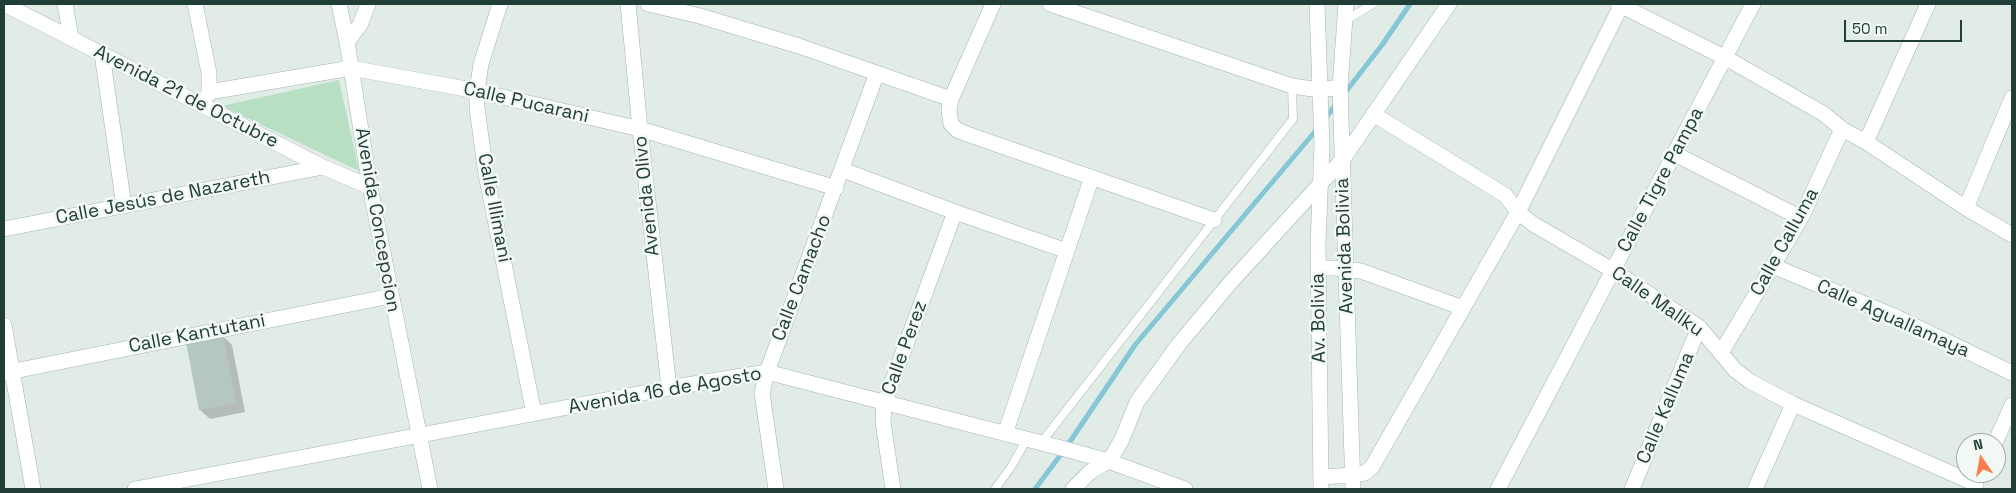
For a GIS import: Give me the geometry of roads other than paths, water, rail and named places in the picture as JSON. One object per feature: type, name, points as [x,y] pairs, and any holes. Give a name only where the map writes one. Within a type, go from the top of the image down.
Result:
[{"type":"street","name":"Avenida 21 de Octubre","points":[[4,4],[102,54],[205,98],[323,167],[370,187]]},
{"type":"street","points":[[65,4],[71,38]]},
{"type":"street","points":[[195,4],[209,73],[205,98]]},
{"type":"street","name":"Avenida Concepcion","points":[[339,4],[347,42],[370,187],[430,489]]},
{"type":"street","points":[[347,42],[360,25],[368,4]]},
{"type":"street","name":"Calle Illimani","points":[[500,4],[481,64],[476,91],[478,126],[534,414]]},
{"type":"street","name":"Avenida Olivo","points":[[628,4],[669,388]]},
{"type":"street","points":[[648,4],[700,10],[951,98]]},
{"type":"street","points":[[993,4],[951,98],[949,119],[957,130],[1214,220]]},
{"type":"street","points":[[1050,4],[1292,86],[1320,90],[1340,87]]},
{"type":"street","name":"Av. Bolivia","points":[[1318,4],[1322,146],[1318,244],[1321,483]]},
{"type":"street","name":"Avenida Bolivia","points":[[1346,4],[1340,87],[1353,482]]},
{"type":"street","points":[[1076,487],[1090,472],[1108,461],[1118,449],[1137,402],[1179,344],[1230,283],[1342,159],[1449,4]]},
{"type":"street","points":[[1321,483],[1353,482],[1372,467],[1518,212],[1621,4],[1726,58],[1824,114],[1842,129],[1866,142],[1966,208],[2012,235]]},
{"type":"street","name":"Calle Tigre Pampa","points":[[1498,489],[1753,4]]},
{"type":"street","points":[[1866,142],[1928,4]]},
{"type":"street","points":[[102,54],[124,206]]},
{"type":"street","name":"Calle Pucarani","points":[[205,98],[351,68],[476,91],[640,129],[836,188]]},
{"type":"street","name":"Calle Camacho","points":[[776,489],[762,393],[767,372],[877,73]]},
{"type":"street","points":[[1966,208],[2012,98]]},
{"type":"street","name":"Calle Mallku","points":[[1373,114],[1505,195],[1518,212],[1533,224],[1614,271],[1699,328],[1735,370],[1751,382],[1793,404],[1956,473]]},
{"type":"street","name":"Calle Calluma","points":[[1722,353],[1801,218],[1842,129]]},
{"type":"street","points":[[1675,154],[1801,218]]},
{"type":"street","name":"Calle Jesús de Nazareth","points":[[4,229],[323,167]]},
{"type":"street","points":[[842,170],[1067,251]]},
{"type":"street","points":[[1005,434],[1092,177]]},
{"type":"street","name":"Calle Perez","points":[[893,489],[883,422],[884,404],[955,212]]},
{"type":"street","name":"Calle Aguallamaya","points":[[1773,266],[1896,317],[2012,373]]},
{"type":"street","points":[[1319,268],[1346,269],[1377,276],[1464,308]]},
{"type":"street","name":"Calle Kantutani","points":[[8,372],[391,296]]},
{"type":"street","points":[[4,325],[8,372],[33,489]]},
{"type":"street","name":"Calle Kalluma","points":[[1632,489],[1699,328]]},
{"type":"street","name":"Avenida 16 de Agosto","points":[[135,489],[669,388],[767,372],[1108,461],[1185,489]]},
{"type":"street","points":[[1755,489],[1793,404]]},
{"type":"street","points":[[1999,433],[2012,405]]},
{"type":"lane","points":[[1346,20],[1373,4]]},
{"type":"lane","points":[[994,489],[1214,220],[1293,119],[1292,86]]},
{"type":"waterway","points":[[1344,94],[1382,45],[1410,4]]},
{"type":"waterway","points":[[1325,119],[1336,104]]},
{"type":"waterway","points":[[1035,489],[1065,449],[1135,345],[1318,128]]}]
